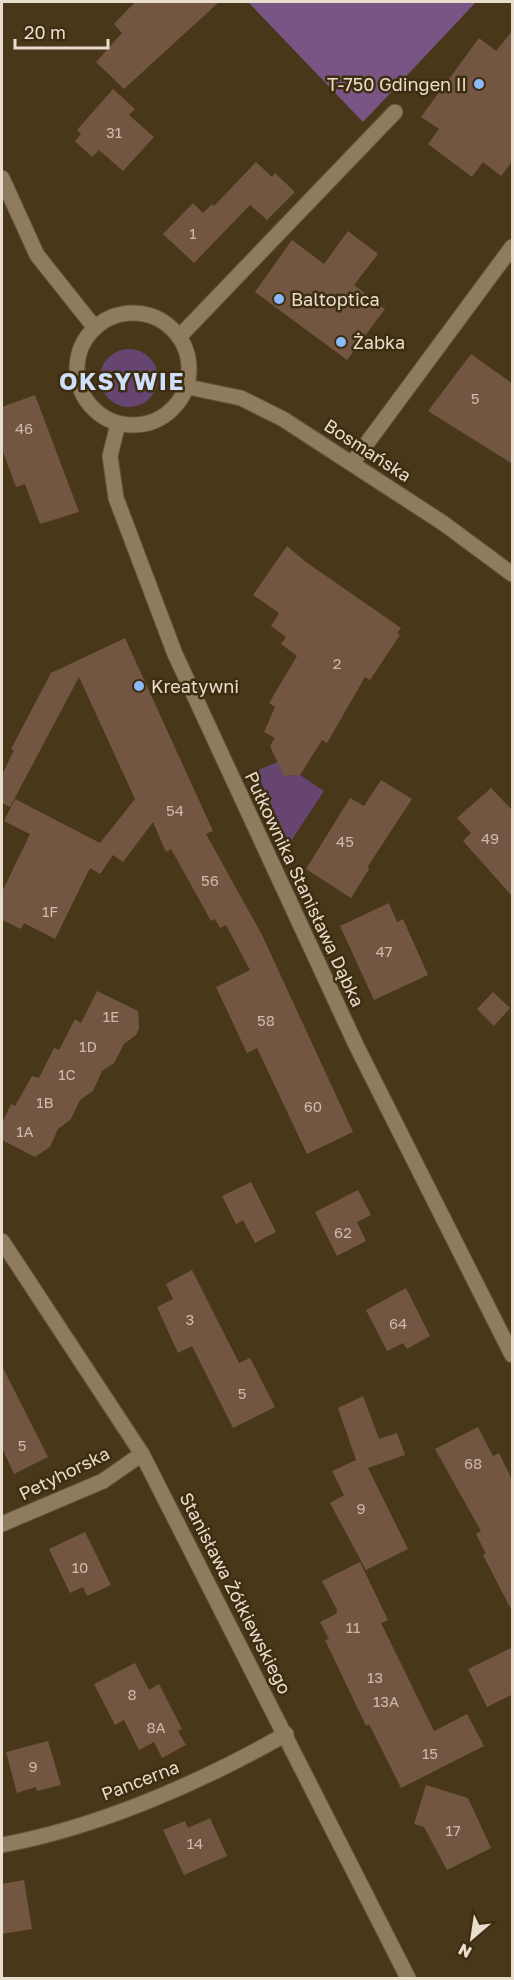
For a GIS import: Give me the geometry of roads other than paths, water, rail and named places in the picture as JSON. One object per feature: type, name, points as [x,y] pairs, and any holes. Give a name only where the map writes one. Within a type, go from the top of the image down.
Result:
[{"type":"street","points":[[179,337],[395,112]]},
{"type":"street","points":[[2,178],[37,255],[95,328]]},
{"type":"street","points":[[353,462],[513,247]]},
{"type":"street","points":[[134,312],[155,316],[172,328],[179,337],[185,345],[189,366],[188,387],[177,406],[160,420],[139,426],[118,424],[102,417],[89,405],[81,391],[77,374],[78,357],[84,341],[95,328],[113,316],[134,312]]},
{"type":"street","name":"Bosmańska","points":[[188,387],[241,398],[283,420],[353,462],[513,574]]},
{"type":"street","name":"Pułkownika Stanisława Dąbka","points":[[118,424],[110,456],[116,498],[175,654],[356,1045],[513,1355]]},
{"type":"street","name":"Stanisława Żółkiewskiego","points":[[2,1241],[142,1454],[408,1978]]},
{"type":"street","name":"Petyhorska","points":[[2,1524],[103,1481],[142,1454]]},
{"type":"street","name":"Pancerna","points":[[2,1845],[40,1838],[156,1797],[243,1759],[286,1734]]},
{"type":"place","name":"T-750 Gdingen II","points":[[479,84]]},
{"type":"place","name":"Baltoptica","points":[[279,299]]},
{"type":"place","name":"Żabka","points":[[341,342]]},
{"type":"place","name":"Kreatywni","points":[[139,686]]},
{"type":"district","name":"OKSYWIE","points":[[122,380]]}]
